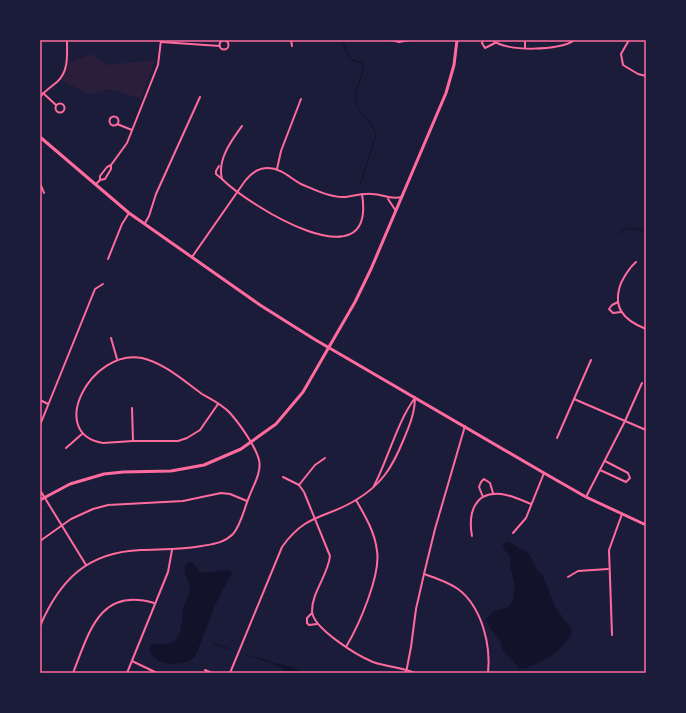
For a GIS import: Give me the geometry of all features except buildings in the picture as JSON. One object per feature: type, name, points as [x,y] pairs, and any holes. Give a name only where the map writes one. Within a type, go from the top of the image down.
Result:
[{"type":"main road","points":[[40,500],[70,484],[104,474],[171,471],[198,467],[222,459],[251,444],[276,424],[295,403],[329,348],[371,269],[448,88],[454,65],[456,40]]},
{"type":"main road","points":[[40,137],[129,213],[285,321],[544,474],[586,497],[646,525]]},
{"type":"street","points":[[40,96],[57,82],[64,72],[67,60],[67,40]]},
{"type":"street","points":[[100,180],[100,176],[107,167],[111,165],[122,152],[132,130],[158,65],[161,41],[220,46],[225,50],[229,47],[229,44],[224,40],[220,43],[220,46]]},
{"type":"street","points":[[291,40],[292,46]]},
{"type":"street","points":[[391,40],[399,42],[410,40]]},
{"type":"street","points":[[483,40],[482,43],[485,48],[495,43]]},
{"type":"street","points":[[493,40],[495,43],[510,47],[524,48],[559,47],[574,40]]},
{"type":"street","points":[[524,48],[525,40]]},
{"type":"street","points":[[629,40],[621,54],[623,65],[638,74],[646,76]]},
{"type":"street","points":[[43,93],[56,105],[57,112],[61,113],[64,106],[60,104],[56,105]]},
{"type":"street","points":[[144,224],[149,216],[156,194],[200,97]]},
{"type":"street","points":[[277,169],[281,151],[301,99]]},
{"type":"street","points":[[118,124],[116,118],[113,117],[110,119],[109,122],[112,126],[118,124],[132,130]]},
{"type":"street","points":[[242,126],[234,136],[220,165],[222,179],[278,218],[334,238],[348,236],[358,228],[362,221],[364,213],[362,194]]},
{"type":"street","points":[[95,185],[100,180],[105,179],[111,169],[111,165]]},
{"type":"street","points":[[192,258],[250,175],[262,168],[277,169],[300,183],[336,196],[375,194],[388,199],[402,197]]},
{"type":"street","points":[[40,183],[44,192]]},
{"type":"street","points":[[388,199],[396,211]]},
{"type":"street","points":[[108,260],[122,224],[129,213]]},
{"type":"street","points":[[636,262],[630,267],[623,279],[617,294],[618,302],[621,312],[634,323],[646,329]]},
{"type":"street","points":[[40,425],[95,289],[103,284]]},
{"type":"street","points":[[618,302],[612,305],[609,309],[613,314],[621,312]]},
{"type":"street","points":[[111,338],[117,359]]},
{"type":"street","points":[[40,626],[57,593],[74,573],[101,558],[124,551],[194,548],[225,540],[236,528],[258,476],[260,466],[258,457],[251,444],[230,412],[218,404],[153,362],[131,357],[117,359],[102,367],[87,384],[76,413],[78,426],[82,434],[94,442],[103,443],[133,440],[178,441],[191,437],[206,423],[218,404]]},
{"type":"street","points":[[557,438],[591,360]]},
{"type":"street","points":[[586,497],[625,421],[642,383]]},
{"type":"street","points":[[373,487],[384,468],[408,407],[415,397]]},
{"type":"street","points":[[230,673],[282,547],[294,532],[315,517],[356,500],[388,473],[412,417],[415,397]]},
{"type":"street","points":[[574,399],[646,430]]},
{"type":"street","points":[[40,400],[48,404]]},
{"type":"street","points":[[132,408],[133,440]]},
{"type":"street","points":[[406,673],[416,609],[424,574],[435,529],[465,426]]},
{"type":"street","points":[[66,448],[82,434]]},
{"type":"street","points":[[299,485],[315,465],[325,458]]},
{"type":"street","points":[[600,470],[626,482],[630,478],[628,473],[605,461]]},
{"type":"street","points":[[513,533],[526,518],[544,474]]},
{"type":"street","points":[[283,477],[299,485],[309,501],[330,556],[329,564],[314,602],[312,613],[307,618],[307,623],[309,625],[317,624]]},
{"type":"street","points":[[483,497],[480,487],[481,482],[484,479],[490,482],[494,494]]},
{"type":"street","points":[[40,490],[86,565]]},
{"type":"street","points":[[40,541],[61,524],[93,509],[123,503],[161,503],[221,493],[230,494],[247,501]]},
{"type":"street","points":[[472,536],[470,518],[474,507],[483,497],[494,494],[503,494],[531,504]]},
{"type":"street","points":[[346,647],[374,581],[378,561],[372,529],[356,500]]},
{"type":"street","points":[[612,635],[608,569],[609,550],[622,514]]},
{"type":"street","points":[[127,673],[154,603],[168,572],[172,550]]},
{"type":"street","points":[[568,577],[578,570],[608,569]]},
{"type":"street","points":[[424,574],[457,588],[474,607],[487,640],[489,656],[488,673]]},
{"type":"street","points":[[73,673],[92,626],[103,611],[118,602],[128,600],[139,599],[154,603]]},
{"type":"street","points":[[312,613],[317,624],[346,647],[373,662],[415,673]]},
{"type":"street","points":[[132,661],[157,673]]},
{"type":"street","points":[[205,670],[212,673]]},
{"type":"shaded area","points":[[91,54],[107,65],[155,60],[141,99],[110,89],[89,94],[62,81],[69,63]]},
{"type":"shaded area","points":[[509,542],[529,554],[538,572],[542,574],[555,607],[572,630],[566,643],[560,649],[537,664],[523,669],[519,668],[502,649],[500,640],[490,628],[486,619],[493,612],[508,607],[513,600],[515,584],[510,567],[511,557],[502,547],[504,544]]},
{"type":"shaded area","points":[[189,562],[193,563],[201,573],[229,570],[232,573],[216,603],[195,657],[176,664],[169,664],[157,659],[152,655],[149,649],[152,644],[168,644],[173,642],[179,634],[184,606],[190,590],[190,585],[185,574],[186,565]]},
{"type":"shaded area","points":[[270,662],[293,667],[301,673],[285,673],[283,669]]},
{"type":"waterway","points":[[342,40],[350,59],[362,63],[363,68],[355,98],[360,111],[372,126],[376,135],[360,185]]},
{"type":"waterway","points":[[617,234],[628,228],[646,231]]},
{"type":"waterway","points":[[213,643],[232,650]]},
{"type":"waterway","points":[[246,655],[270,662]]}]
